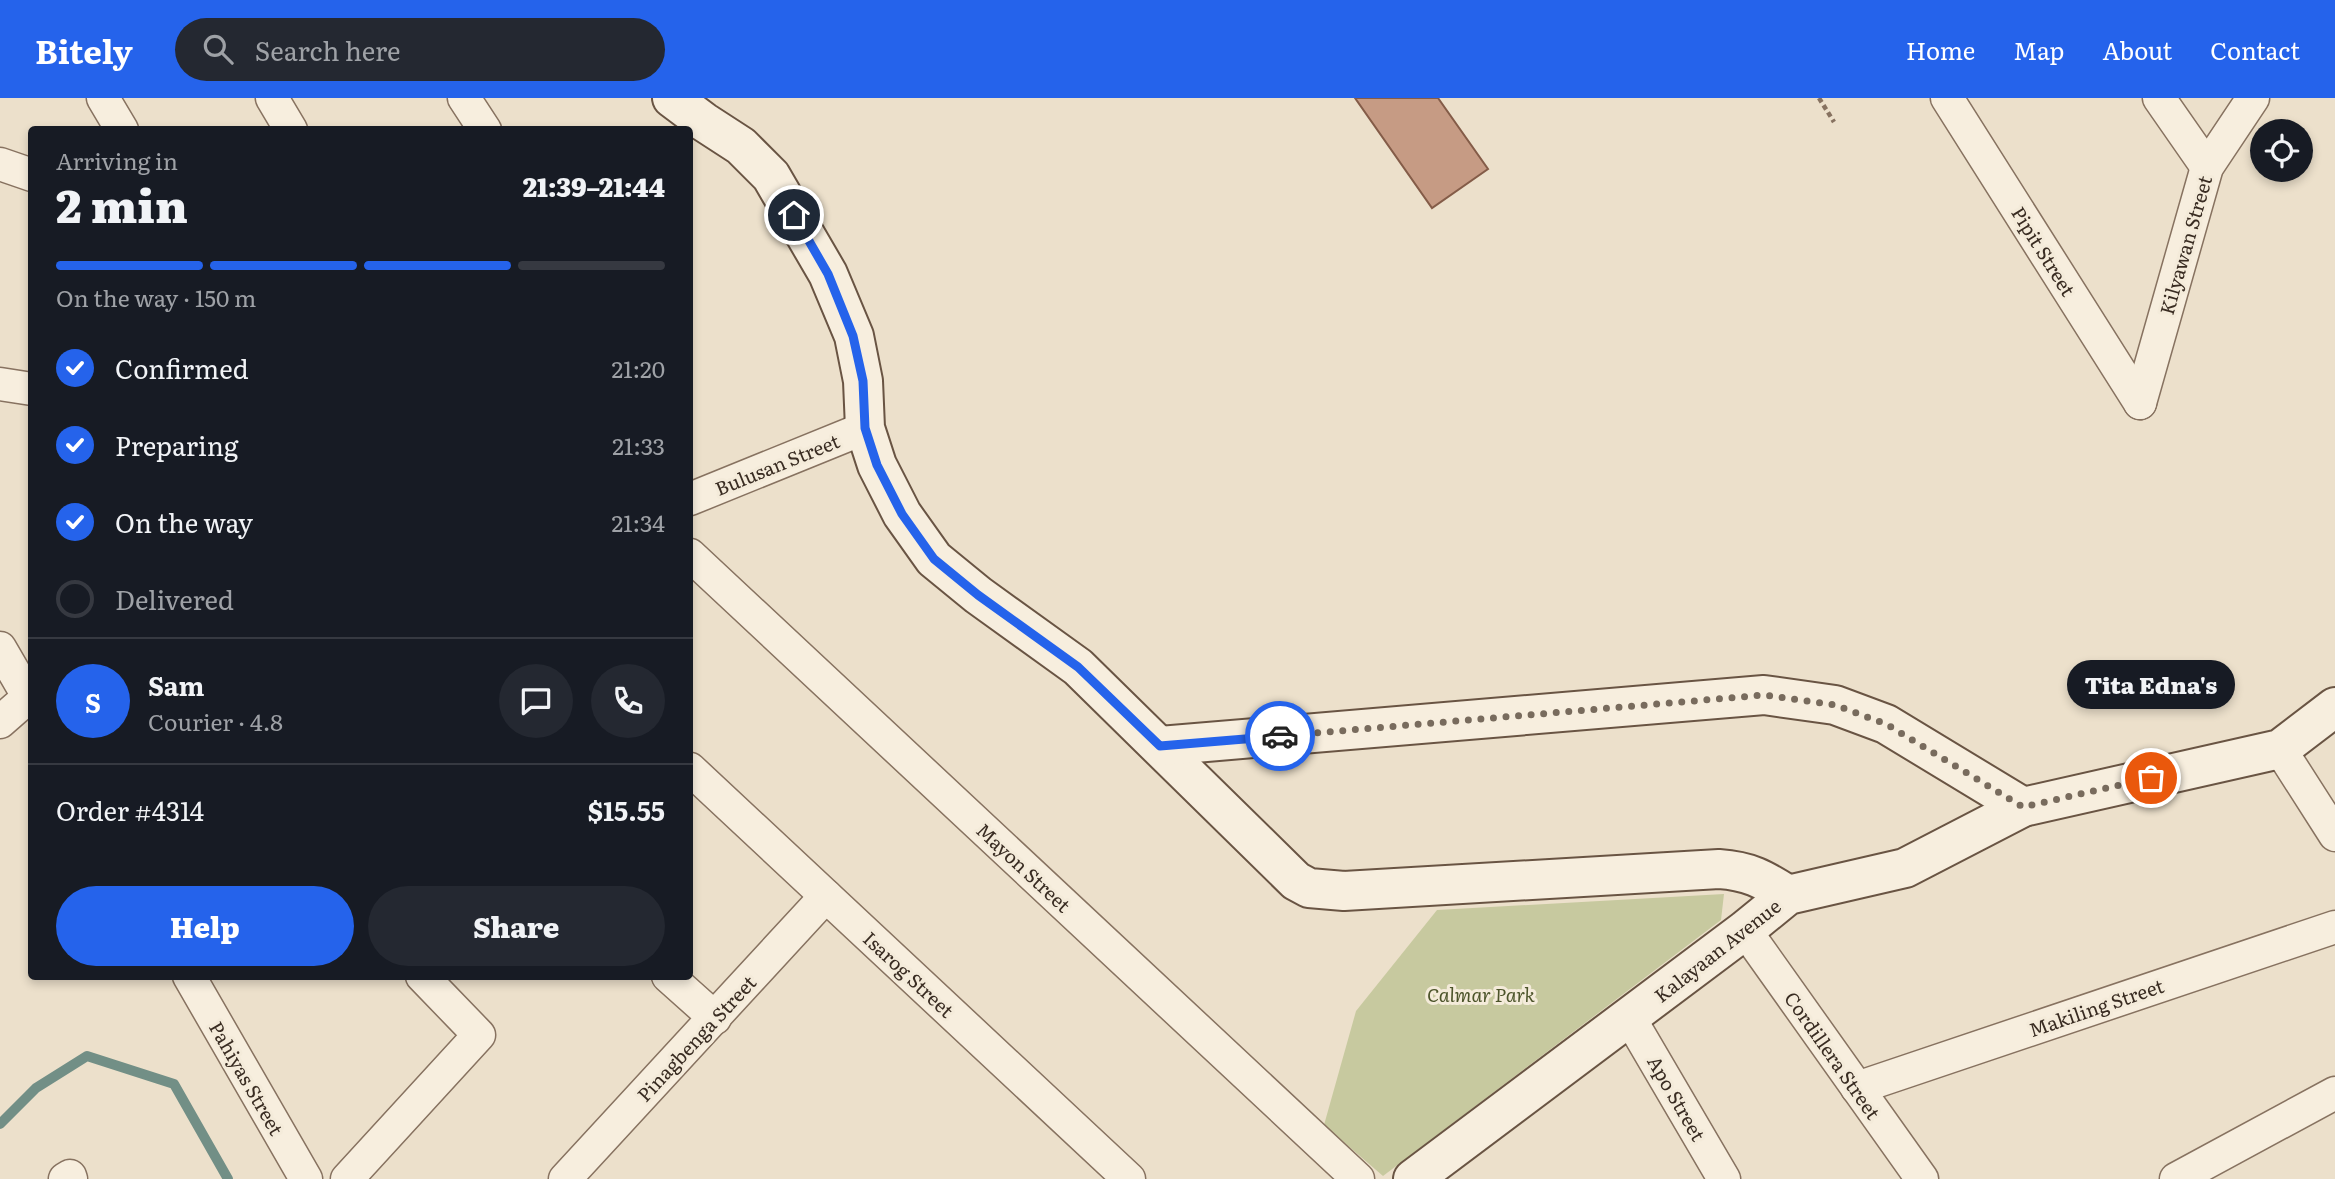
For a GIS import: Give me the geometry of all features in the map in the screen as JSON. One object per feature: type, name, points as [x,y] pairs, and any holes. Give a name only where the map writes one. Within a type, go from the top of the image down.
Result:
[{"type":"street","points":[[103,98],[120,126]]},
{"type":"street","points":[[272,98],[289,126]]},
{"type":"street","points":[[464,98],[482,126]]},
{"type":"street","points":[[672,98],[741,146],[772,176],[828,274],[853,336],[863,381],[865,428],[877,465],[902,514],[934,559],[978,595],[1078,667],[1296,881],[1309,888],[1344,891],[1719,869],[1741,870],[1763,879],[1788,895]]},
{"type":"street","name":"Pipit Street","points":[[1947,98],[2140,403]]},
{"type":"street","points":[[2159,98],[2207,167]]},
{"type":"street","name":"Kilyawan Street","points":[[2140,403],[2207,167],[2253,98]]},
{"type":"street","points":[[0,164],[28,174]]},
{"type":"street","points":[[0,384],[28,388]]},
{"type":"street","name":"Bulusan Street","points":[[693,498],[865,428]]},
{"type":"street","name":"Mayon Street","points":[[693,558],[1358,1179]]},
{"type":"street","points":[[0,648],[28,695]]},
{"type":"street","points":[[1160,746],[1764,695],[1835,705],[1886,724],[2023,807]]},
{"type":"street","points":[[0,722],[28,700]]},
{"type":"street","name":"Kalayaan Avenue","points":[[1413,1179],[1788,895],[1905,868],[2023,807],[2280,749],[2335,707]]},
{"type":"street","points":[[2280,749],[2335,835]]},
{"type":"street","name":"Isarog Street","points":[[693,772],[1129,1179]]},
{"type":"street","name":"Pinagbenga Street","points":[[565,1179],[826,896]]},
{"type":"street","name":"Makiling Street","points":[[1857,1088],[2335,927]]},
{"type":"street","name":"Cordillera Street","points":[[1745,930],[1922,1179]]},
{"type":"street","points":[[347,1179],[479,1035],[426,980]]},
{"type":"street","points":[[672,980],[715,1018]]},
{"type":"street","name":"Pahiyas Street","points":[[201,982],[306,1179]]},
{"type":"street","name":"Apo Street","points":[[1629,1017],[1724,1179]]},
{"type":"street","points":[[2176,1179],[2335,1093]]},
{"type":"street","points":[[65,1179],[70,1175],[71,1179]]},
{"type":"path","points":[[1819,98],[1834,122]]},
{"type":"green space","name":"Calmar Park","points":[[1724,894],[1721,920],[1383,1176],[1324,1125],[1356,1011],[1437,910]]},
{"type":"building","points":[[1355,98],[1438,98],[1488,169],[1432,208]]},
{"type":"waterway","points":[[0,1124],[36,1088],[87,1056],[174,1084],[228,1179]]},
{"type":"way so far","points":[[1280,736],[1764,695],[1835,705],[1886,724],[2023,807],[2151,778]]},
{"type":"place","name":"Tita Edna's","points":[[2151,778]]},
{"type":"route","points":[[794,215],[828,274],[853,336],[863,381],[865,428],[877,465],[902,514],[934,559],[978,595],[1078,667],[1160,746],[1280,736]]}]
